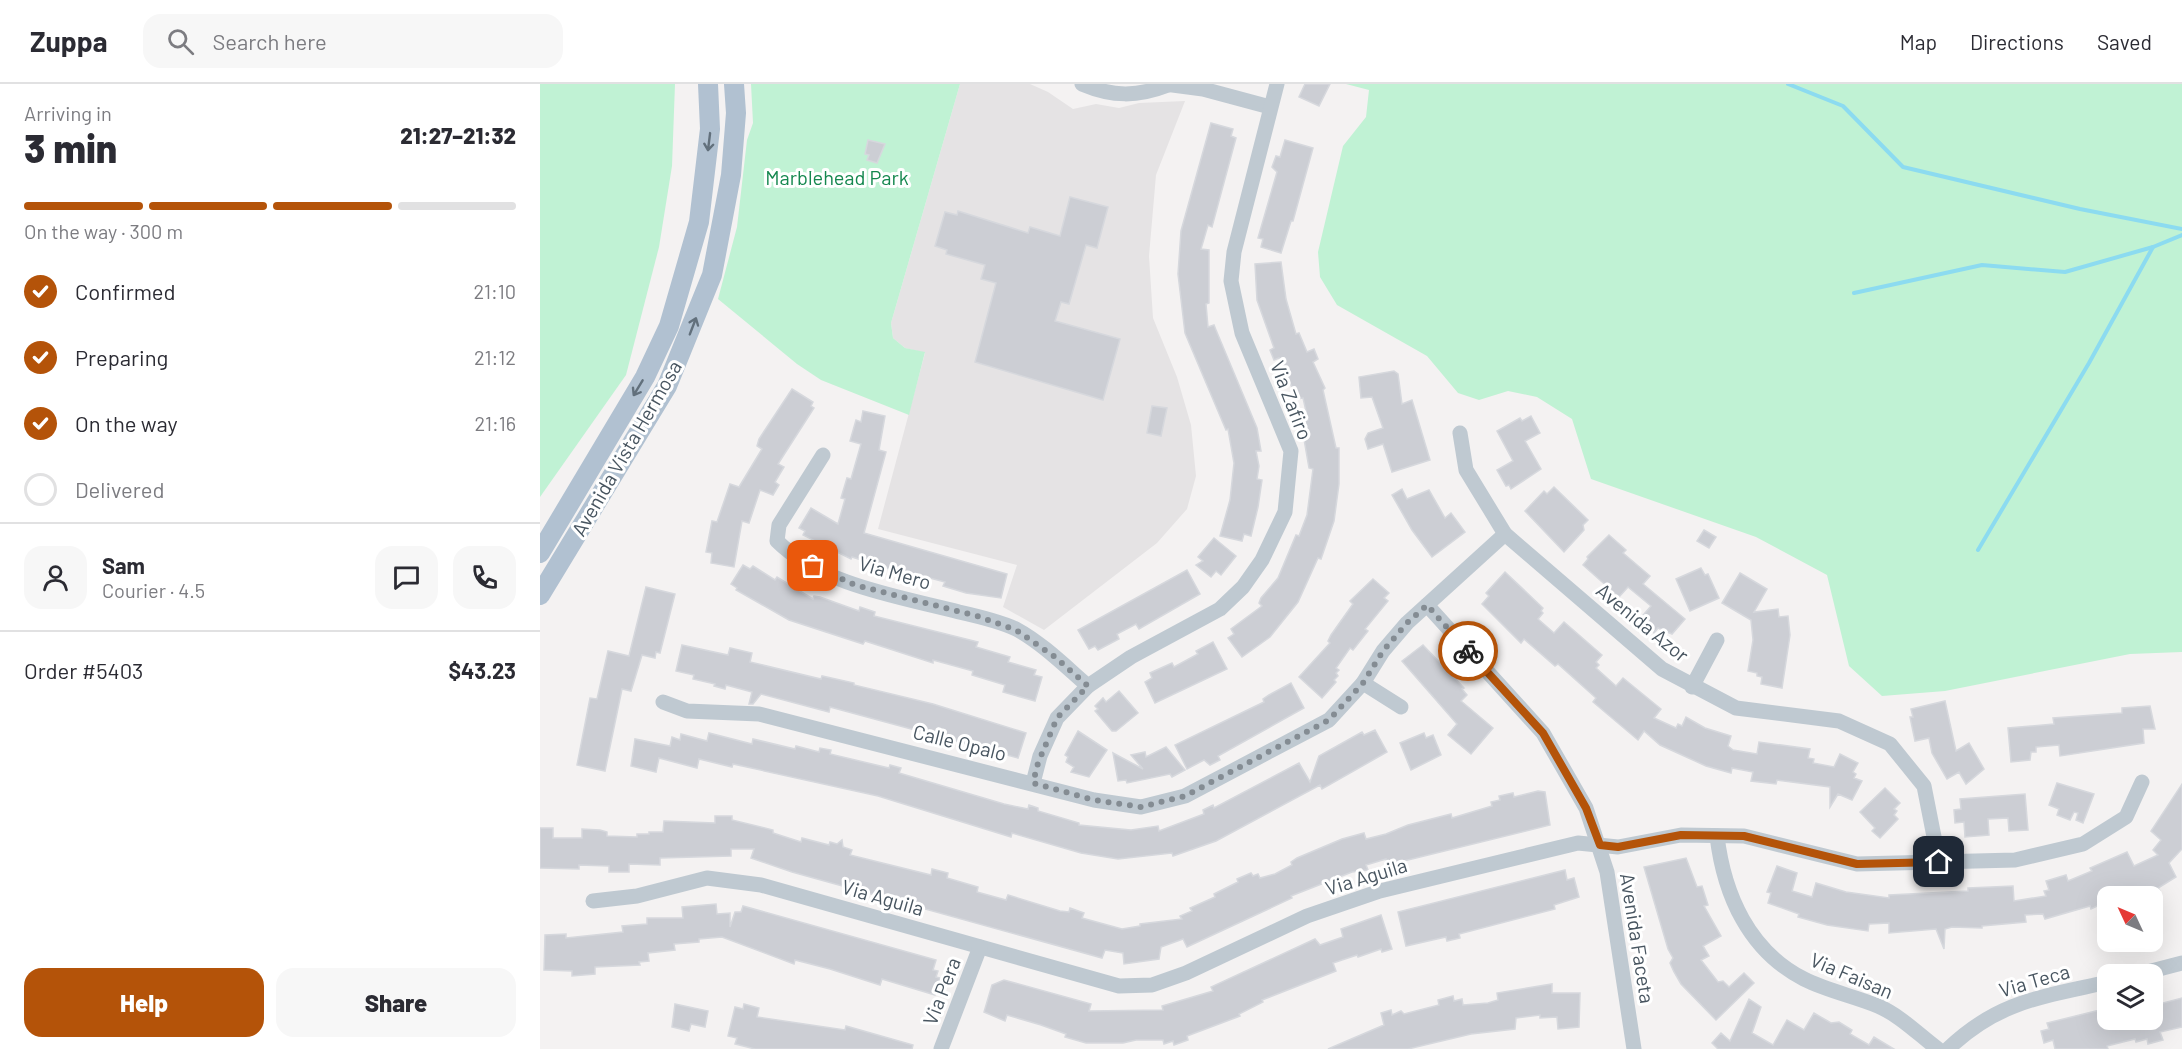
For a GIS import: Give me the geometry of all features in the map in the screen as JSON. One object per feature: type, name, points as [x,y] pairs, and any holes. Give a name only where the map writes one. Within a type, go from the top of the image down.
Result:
[{"type":"main road","name":"Avenida Vista Hermosa","points":[[540,554],[645,377],[669,326],[699,222],[710,129],[708,84]]},
{"type":"main road","name":"Avenida Vista Hermosa","points":[[540,596],[667,386],[712,275],[731,175],[736,113],[734,84]]},
{"type":"street","points":[[1082,84],[1104,93],[1130,95],[1146,93],[1166,84],[1203,89],[1270,107]]},
{"type":"street","name":"Via Zafiro","points":[[1033,783],[1038,763],[1057,718],[1088,686],[1131,657],[1220,609],[1243,587],[1262,560],[1285,512],[1292,451],[1242,333],[1231,281],[1234,252],[1277,84]]},
{"type":"street","name":"Avenida Azor","points":[[1460,433],[1466,470],[1505,534],[1662,669],[1692,687],[1736,708],[1839,721],[1890,744],[1924,786],[1939,862]]},
{"type":"street","name":"Via Mero","points":[[823,455],[779,525],[777,541],[792,556],[855,585],[977,616],[1016,630],[1055,657],[1088,686]]},
{"type":"street","name":"Calle Opalo","points":[[663,702],[687,711],[759,714],[1094,800],[1141,807],[1185,796],[1329,720],[1363,683],[1383,651],[1427,605],[1505,534]]},
{"type":"street","name":"Avenida Faceta","points":[[1427,605],[1543,733],[1586,808],[1607,872],[1634,1049]]},
{"type":"street","points":[[1692,687],[1717,640]]},
{"type":"street","points":[[1363,683],[1401,707]]},
{"type":"street","name":"Via Aguila","points":[[593,901],[637,896],[707,878],[761,885],[1119,986],[1152,986],[1186,973],[1307,916],[1380,891],[1578,843],[1618,847],[1681,835],[1744,836],[1857,864],[2015,860],[2083,844],[2126,817],[2142,782]]},
{"type":"street","name":"Via Faisan","points":[[1718,836],[1729,896],[1753,937],[1778,962],[1804,979],[1880,1007],[1938,1049]]},
{"type":"street","name":"Via Pera","points":[[941,1049],[980,947]]},
{"type":"street","points":[[2163,968],[2182,963]]},
{"type":"street","name":"Via Teca","points":[[1948,1049],[1988,1016],[2020,1001],[2097,984]]},
{"type":"shaded area","points":[[960,84],[1030,84],[1048,92],[1073,109],[1096,104],[1119,108],[1139,103],[1185,101],[1156,175],[1149,256],[1153,318],[1177,377],[1191,425],[1196,476],[1187,509],[1157,543],[1044,630],[1003,607],[1017,565],[878,529],[925,353],[905,348],[893,338],[891,323]]},
{"type":"green space","points":[[540,84],[675,84],[672,166],[659,247],[626,375],[540,497]]},
{"type":"green space","name":"Marblehead Park","points":[[751,84],[960,84],[891,323],[893,338],[905,348],[925,352],[909,415],[821,380],[797,364],[718,299],[737,227],[747,140],[753,123]]},
{"type":"green space","points":[[1346,84],[2182,84],[2182,652],[2130,654],[1945,691],[1882,696],[1849,666],[1827,575],[1756,537],[1591,479],[1572,419],[1537,397],[1508,391],[1479,400],[1458,393],[1427,356],[1337,305],[1320,277],[1318,252],[1343,146],[1366,117],[1369,90]]},
{"type":"building","points":[[1305,84],[1330,84],[1319,106],[1299,97]]},
{"type":"building","points":[[1211,123],[1233,129],[1231,136],[1236,138],[1212,227],[1208,225],[1201,249],[1209,250],[1209,303],[1206,304],[1208,327],[1214,325],[1257,428],[1261,451],[1256,451],[1259,466],[1257,479],[1262,480],[1258,507],[1251,536],[1244,534],[1242,541],[1220,536],[1230,500],[1234,463],[1228,429],[1226,430],[1185,333],[1178,274],[1181,231]]},
{"type":"building","points":[[868,140],[885,144],[877,163],[867,160],[869,155],[865,154]]},
{"type":"building","points":[[1285,140],[1313,148],[1293,221],[1291,221],[1281,253],[1261,247],[1263,239],[1258,238],[1277,172],[1272,167],[1276,156],[1280,157]]},
{"type":"building","points":[[1070,197],[1108,207],[1097,248],[1086,245],[1069,304],[1061,302],[1055,321],[1120,339],[1103,400],[975,362],[996,283],[981,279],[985,265],[946,254],[947,250],[935,246],[945,212],[957,215],[958,211],[1028,233],[1030,227],[1060,236]]},
{"type":"building","points":[[1281,262],[1286,299],[1296,334],[1299,333],[1307,352],[1314,349],[1318,359],[1313,362],[1325,388],[1323,390],[1336,448],[1339,448],[1339,484],[1334,521],[1321,559],[1318,558],[1298,602],[1270,637],[1242,657],[1228,638],[1234,634],[1231,629],[1262,606],[1259,603],[1261,598],[1278,578],[1307,515],[1313,469],[1309,468],[1301,422],[1308,420],[1303,398],[1297,399],[1279,358],[1274,360],[1270,350],[1274,348],[1257,300],[1255,264]]},
{"type":"building","points":[[1394,371],[1398,374],[1402,404],[1412,400],[1430,460],[1392,472],[1383,444],[1368,449],[1365,439],[1368,433],[1383,428],[1372,397],[1361,398],[1359,377]]},
{"type":"building","points":[[792,389],[813,402],[811,406],[814,408],[778,464],[784,467],[775,482],[779,485],[773,495],[760,490],[749,523],[742,521],[734,567],[711,563],[712,553],[706,552],[712,521],[717,522],[730,484],[739,487],[762,449],[757,446],[759,439]]},
{"type":"building","points":[[1152,406],[1167,408],[1161,436],[1147,433]]},
{"type":"building","points":[[863,411],[885,416],[879,450],[886,452],[864,533],[1007,574],[1001,598],[966,593],[943,586],[945,582],[926,577],[920,579],[852,557],[851,559],[803,535],[805,531],[799,528],[811,508],[838,524],[845,499],[841,498],[847,478],[851,479],[861,444],[850,441],[856,420],[861,422]]},
{"type":"building","points":[[1531,416],[1540,433],[1525,441],[1541,469],[1511,489],[1509,485],[1506,486],[1497,470],[1513,461],[1497,431],[1520,418],[1522,421]]},
{"type":"building","points":[[1554,487],[1588,520],[1583,525],[1584,530],[1564,552],[1525,511],[1544,491],[1547,494]]},
{"type":"building","points":[[1402,489],[1407,499],[1429,490],[1445,518],[1451,513],[1465,532],[1432,557],[1412,530],[1392,495]]},
{"type":"building","points":[[1704,530],[1716,537],[1709,548],[1697,541]]},
{"type":"building","points":[[1609,535],[1626,550],[1623,553],[1650,576],[1643,584],[1685,619],[1672,634],[1658,628],[1654,633],[1639,620],[1651,606],[1628,587],[1619,597],[1583,565],[1587,557]]},
{"type":"building","points":[[1214,538],[1236,556],[1221,575],[1216,571],[1211,577],[1196,565],[1203,561],[1198,557]]},
{"type":"building","points":[[743,565],[750,569],[753,566],[775,580],[777,577],[813,599],[814,596],[820,597],[859,611],[860,607],[875,612],[874,616],[978,642],[976,647],[1010,657],[1008,662],[1036,670],[1034,675],[1042,677],[1035,701],[1003,692],[1005,685],[972,675],[973,671],[933,660],[933,663],[865,641],[863,644],[789,620],[736,590],[737,588],[731,584]]},
{"type":"building","points":[[1701,568],[1705,575],[1708,574],[1719,598],[1690,611],[1676,579]]},
{"type":"building","points":[[1187,570],[1200,594],[1139,629],[1136,624],[1117,634],[1119,639],[1098,650],[1095,646],[1089,649],[1078,630]]},
{"type":"building","points":[[1505,572],[1543,608],[1541,611],[1543,613],[1538,619],[1554,633],[1564,622],[1602,655],[1596,662],[1599,665],[1596,668],[1616,686],[1623,678],[1661,709],[1654,718],[1676,728],[1678,724],[1682,726],[1686,717],[1705,728],[1731,736],[1728,746],[1733,750],[1757,754],[1759,742],[1810,749],[1808,758],[1814,759],[1813,763],[1834,767],[1840,754],[1858,763],[1853,772],[1856,774],[1854,778],[1862,781],[1852,800],[1838,794],[1830,807],[1830,787],[1777,780],[1776,784],[1751,781],[1753,772],[1732,768],[1731,773],[1706,766],[1660,745],[1644,731],[1638,740],[1593,702],[1596,698],[1558,664],[1555,666],[1524,639],[1521,643],[1482,604],[1489,596],[1486,593]]},
{"type":"building","points":[[1740,573],[1767,589],[1754,612],[1778,609],[1779,617],[1788,616],[1790,635],[1782,688],[1761,684],[1762,677],[1748,671],[1753,640],[1751,620],[1722,603]]},
{"type":"building","points":[[1373,579],[1389,593],[1384,598],[1388,601],[1365,629],[1368,631],[1353,650],[1350,648],[1336,668],[1339,670],[1334,680],[1336,682],[1322,698],[1299,677],[1330,643],[1328,641],[1331,635],[1353,604],[1350,601]]},
{"type":"building","points":[[646,587],[675,594],[660,653],[656,652],[655,658],[642,655],[631,691],[622,689],[605,771],[577,765],[590,698],[597,699],[608,651],[629,656]]},
{"type":"building","points":[[1213,642],[1227,669],[1155,703],[1145,682],[1152,678],[1150,673],[1172,663],[1174,667],[1198,654],[1196,651]]},
{"type":"building","points":[[682,645],[728,655],[730,648],[752,653],[750,662],[821,679],[822,676],[854,683],[854,685],[933,704],[1026,733],[1018,758],[830,707],[829,712],[761,694],[753,704],[749,704],[752,692],[726,685],[725,689],[714,686],[715,684],[693,679],[694,675],[676,671]]},
{"type":"building","points":[[1423,645],[1464,688],[1462,689],[1467,695],[1461,701],[1493,728],[1471,754],[1448,735],[1457,724],[1402,661]]},
{"type":"building","points":[[1291,683],[1304,708],[1218,756],[1220,760],[1210,765],[1204,760],[1187,769],[1175,745],[1264,702],[1263,699]]},
{"type":"building","points":[[1119,691],[1138,713],[1116,731],[1112,731],[1095,711],[1098,709],[1095,706],[1103,698],[1106,702]]},
{"type":"building","points":[[1945,701],[1956,751],[1969,743],[1984,769],[1966,784],[1959,772],[1947,779],[1932,753],[1929,738],[1915,741],[1910,717],[1913,717],[1911,709]]},
{"type":"building","points":[[2150,706],[2155,729],[2143,729],[2144,743],[2060,756],[2059,745],[2036,747],[2036,752],[2031,752],[2030,760],[2011,762],[2008,728],[2054,724],[2053,718],[2122,713],[2122,708]]},
{"type":"building","points":[[1375,730],[1387,752],[1322,789],[1320,785],[1216,841],[1173,856],[1172,853],[1118,859],[1081,853],[1012,833],[1011,837],[878,796],[733,764],[732,767],[699,759],[697,768],[659,758],[656,772],[631,766],[635,739],[670,746],[672,737],[680,740],[681,734],[707,741],[709,733],[752,744],[753,739],[795,749],[796,746],[819,752],[820,748],[831,750],[830,754],[889,768],[890,765],[901,768],[899,773],[1004,804],[1028,809],[1029,805],[1038,808],[1038,811],[1079,823],[1079,825],[1131,830],[1158,826],[1159,831],[1204,814],[1203,810],[1213,805],[1214,808],[1299,763],[1310,782],[1319,756],[1362,732],[1364,735]]},
{"type":"building","points":[[1078,731],[1107,750],[1089,777],[1071,772],[1074,767],[1066,762],[1068,757],[1065,755]]},
{"type":"building","points":[[1424,733],[1426,738],[1433,735],[1441,755],[1411,770],[1400,743]]},
{"type":"building","points":[[1166,747],[1185,770],[1172,777],[1170,774],[1127,783],[1126,780],[1118,781],[1113,753],[1143,769],[1131,755],[1145,752],[1146,757]]},
{"type":"building","points":[[2057,783],[2094,794],[2083,823],[2076,820],[2078,813],[2074,812],[2070,820],[2057,815],[2059,809],[2049,805]]},
{"type":"building","points":[[2182,784],[2182,849],[2169,863],[2176,877],[2161,886],[2097,886],[2097,906],[2091,909],[2090,906],[2045,919],[2043,914],[2025,915],[2026,922],[1982,926],[1982,928],[1952,927],[1945,929],[1944,949],[1936,929],[1889,933],[1889,923],[1869,924],[1868,931],[1827,925],[1798,917],[1799,914],[1768,903],[1771,893],[1767,892],[1777,866],[1797,873],[1792,891],[1812,897],[1816,883],[1846,892],[1889,898],[1889,895],[2013,886],[2014,901],[2046,896],[2044,891],[2049,890],[2046,881],[2066,875],[2068,881],[2092,871],[2090,868],[2127,852],[2134,866],[2158,855],[2153,850],[2161,840],[2151,831]]},
{"type":"building","points":[[1885,788],[1900,803],[1894,809],[1897,811],[1894,815],[1898,819],[1880,838],[1872,831],[1875,828],[1860,812]]},
{"type":"building","points":[[1538,791],[1545,792],[1550,825],[1387,865],[1386,859],[1366,865],[1368,870],[1352,872],[1291,896],[1292,898],[1187,947],[1183,939],[1161,947],[1159,959],[1124,964],[1123,953],[1105,950],[1102,958],[792,872],[751,858],[754,849],[731,849],[731,856],[660,858],[660,865],[629,864],[629,872],[609,872],[609,866],[579,865],[579,869],[540,868],[540,828],[553,828],[553,838],[582,838],[582,829],[600,830],[607,832],[607,836],[637,837],[637,834],[663,832],[664,821],[715,823],[715,816],[732,816],[732,820],[773,830],[773,833],[801,842],[802,838],[829,845],[830,842],[837,844],[842,840],[843,847],[852,850],[850,855],[931,875],[932,869],[948,873],[947,878],[978,887],[977,892],[1006,900],[1008,895],[1060,911],[1069,912],[1070,908],[1084,913],[1082,918],[1122,929],[1140,926],[1140,924],[1182,919],[1180,916],[1192,911],[1190,908],[1215,897],[1214,894],[1238,882],[1237,879],[1251,873],[1253,876],[1258,874],[1260,878],[1275,874],[1292,865],[1291,862],[1297,858],[1342,839],[1364,833],[1366,839],[1451,814],[1452,818],[1492,806],[1491,802],[1500,800],[1499,796],[1513,793],[1514,797]]},
{"type":"building","points":[[2025,794],[2028,830],[2009,831],[2008,818],[1988,819],[1989,835],[1965,837],[1964,822],[1955,823],[1954,810],[1961,809],[1960,799]]},
{"type":"building","points":[[1686,858],[1697,887],[1702,886],[1708,905],[1704,906],[1721,936],[1703,946],[1709,956],[1701,960],[1718,982],[1723,981],[1729,987],[1744,973],[1754,983],[1716,1020],[1681,984],[1674,972],[1670,963],[1673,958],[1668,949],[1644,867]]},
{"type":"building","points":[[1565,870],[1567,880],[1574,878],[1579,897],[1554,905],[1555,909],[1459,934],[1460,938],[1447,941],[1446,937],[1406,946],[1398,912]]},
{"type":"building","points":[[716,904],[717,914],[730,913],[730,927],[735,912],[741,912],[743,906],[936,960],[933,970],[938,971],[936,977],[940,978],[935,995],[882,979],[880,985],[795,960],[794,964],[722,937],[674,944],[675,950],[648,953],[649,961],[639,962],[640,965],[595,967],[595,974],[572,976],[572,971],[544,970],[545,935],[566,934],[566,938],[623,932],[622,926],[647,924],[647,918],[683,918],[682,907]]},
{"type":"building","points":[[1381,915],[1392,949],[1382,952],[1381,949],[1333,963],[1336,971],[1262,1000],[1263,1002],[1239,1014],[1240,1016],[1187,1036],[1188,1040],[1174,1045],[1173,1041],[1164,1044],[1163,1040],[1086,1043],[1065,1037],[1066,1034],[1041,1025],[1007,1015],[1005,1021],[984,1012],[992,985],[1004,980],[1091,1004],[1089,1011],[1163,1010],[1162,1006],[1213,991],[1211,987],[1315,939],[1320,945],[1343,937],[1341,929]]},
{"type":"building","points":[[1552,984],[1552,993],[1580,993],[1579,1027],[1558,1029],[1557,1017],[1540,1018],[1540,1015],[1516,1018],[1515,1029],[1471,1034],[1408,1049],[1328,1049],[1384,1025],[1381,1013],[1391,1010],[1392,1015],[1401,1011],[1404,1014],[1439,1005],[1438,1000],[1453,996],[1454,1001],[1462,999],[1463,1005],[1488,1003],[1498,1000],[1497,993]]},
{"type":"building","points":[[2182,998],[2182,1027],[2160,1032],[2163,1040],[2148,1044],[2147,1039],[2136,1042],[2135,1039],[2107,1046],[2108,1049],[2055,1049],[2053,1040],[2044,1043],[2041,1031],[2049,1029],[2047,1023],[2097,1011],[2097,1030],[2163,1030],[2163,1003]]},
{"type":"building","points":[[1749,999],[1761,1007],[1752,1033],[1773,1045],[1787,1020],[1804,1030],[1814,1013],[1831,1023],[1839,1022],[1852,1030],[1850,1034],[1869,1045],[1874,1037],[1894,1049],[1718,1049],[1712,1043],[1721,1033],[1730,1041]]},
{"type":"building","points":[[675,1004],[708,1011],[705,1027],[691,1024],[689,1031],[672,1027]]},
{"type":"building","points":[[744,1004],[759,1008],[757,1017],[845,1030],[846,1026],[913,1045],[912,1049],[755,1049],[735,1044],[737,1038],[728,1036],[735,1007],[743,1009]]},
{"type":"waterway","points":[[1788,84],[1843,106],[1903,167],[2080,209],[2182,229]]},
{"type":"waterway","points":[[1978,550],[2089,363],[2153,247],[2182,235]]},
{"type":"waterway","points":[[1854,293],[1982,265],[2065,272],[2153,247]]},
{"type":"way so far","points":[[813,566],[855,585],[977,616],[1016,630],[1055,657],[1088,686],[1057,718],[1038,763],[1033,783],[1094,800],[1141,807],[1185,796],[1329,720],[1363,683],[1383,651],[1407,623],[1427,605],[1468,651]]},
{"type":"route","points":[[1468,651],[1543,733],[1586,808],[1600,845],[1618,847],[1681,835],[1744,836],[1857,864],[1939,862]]}]
